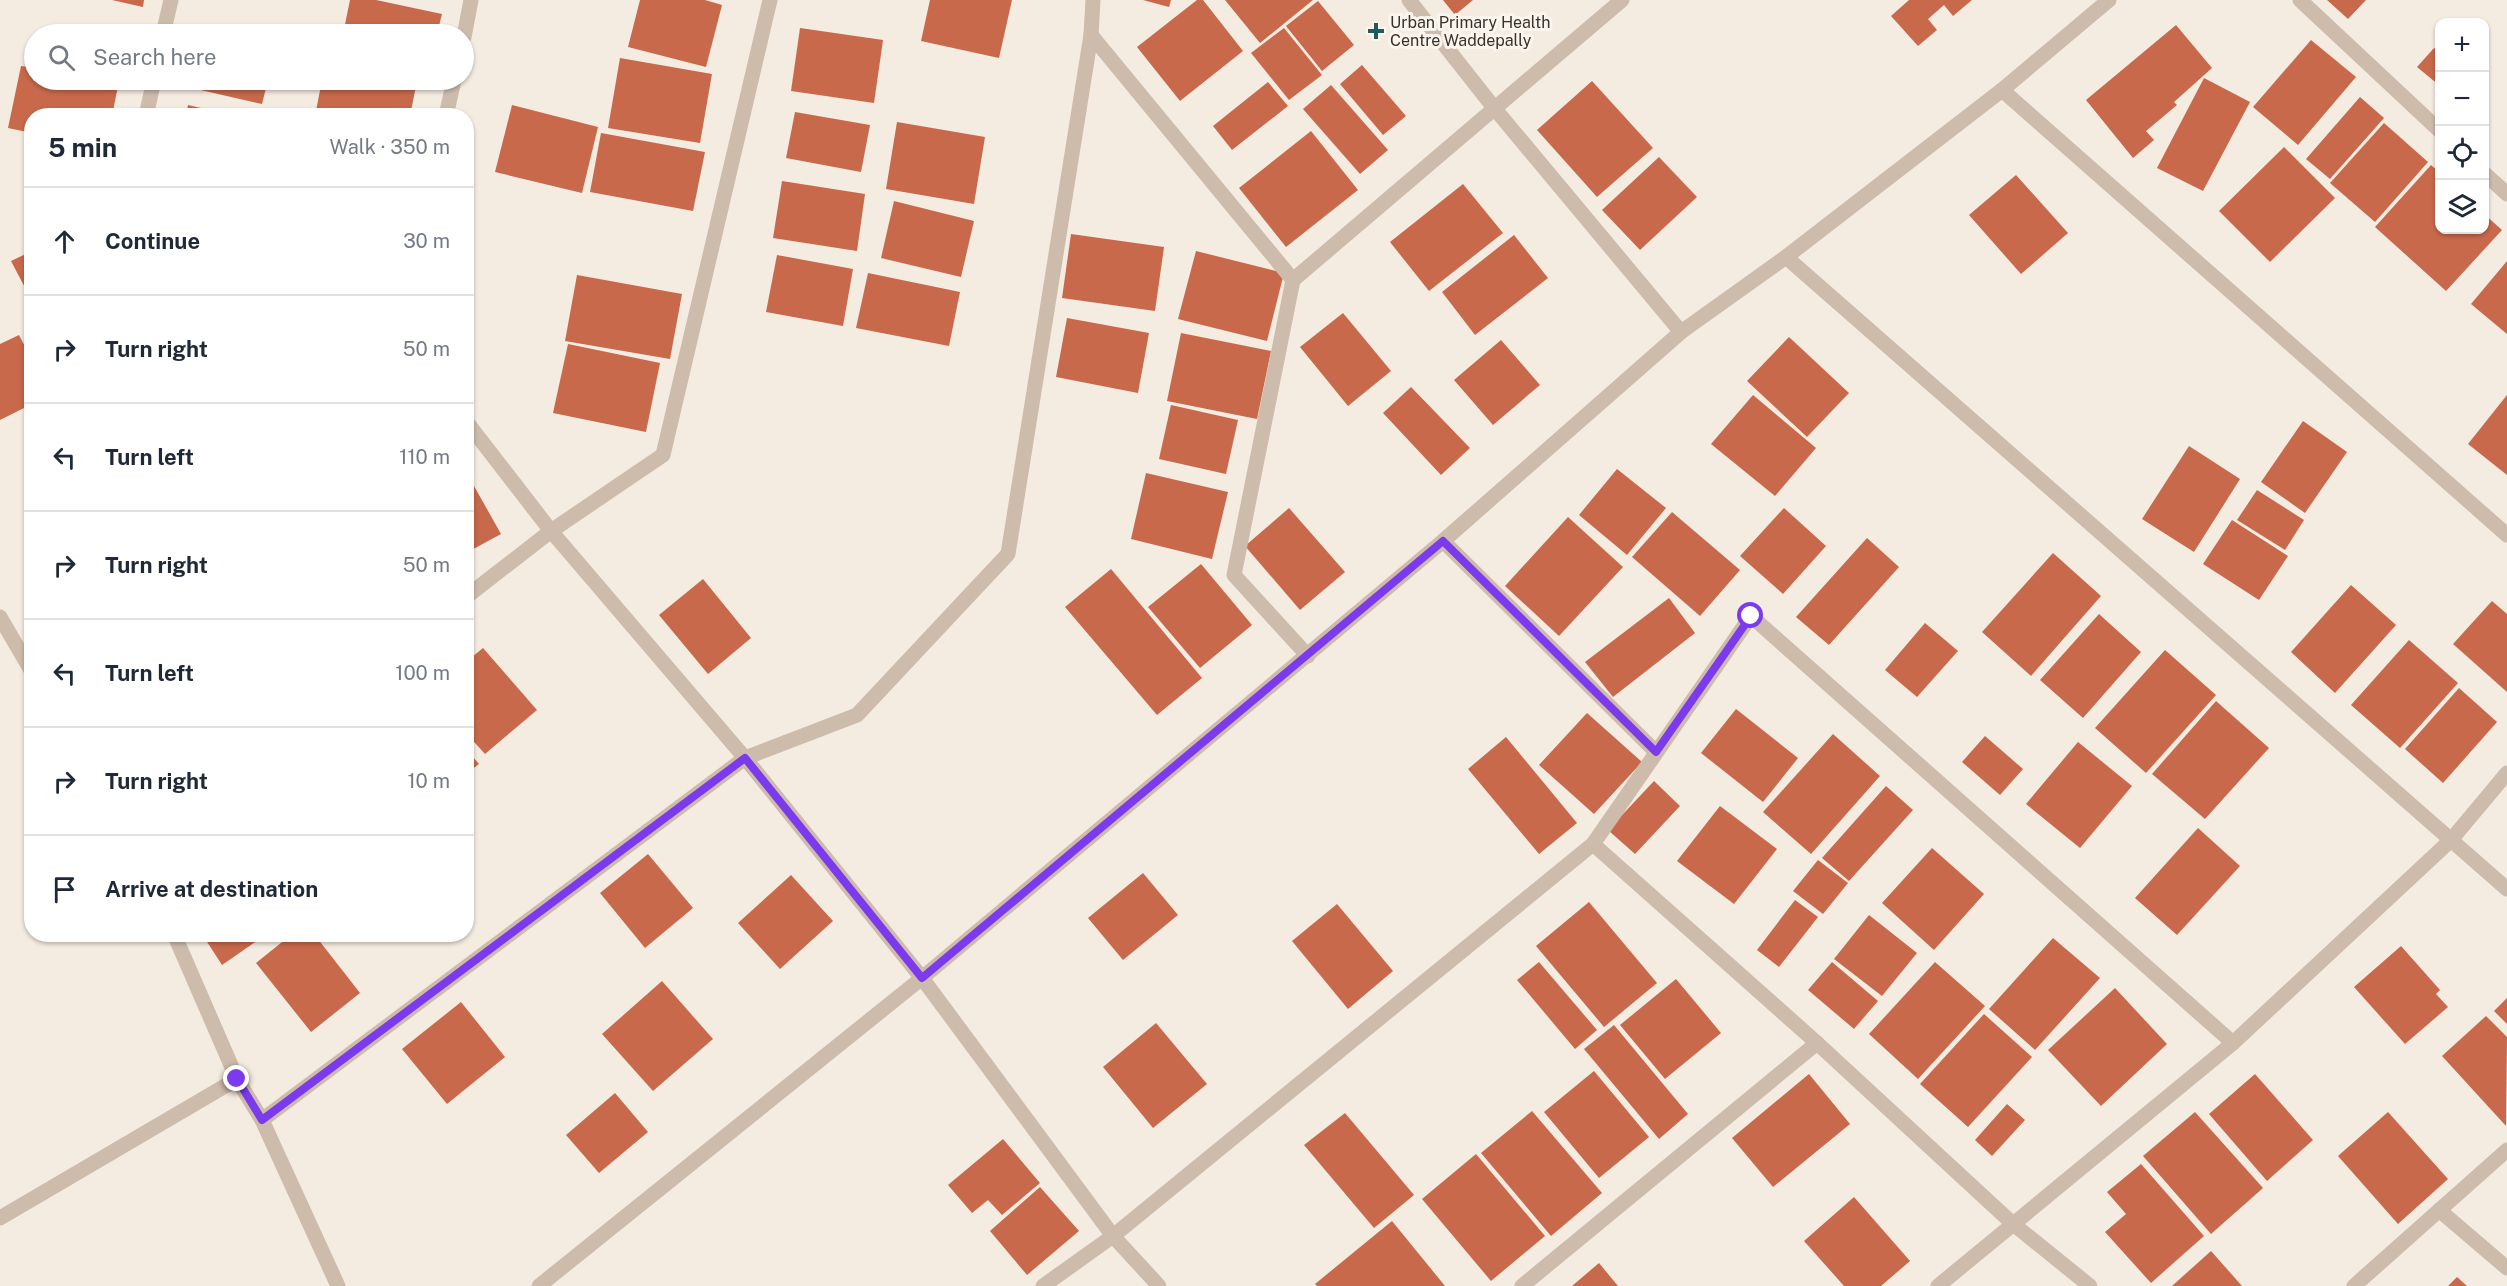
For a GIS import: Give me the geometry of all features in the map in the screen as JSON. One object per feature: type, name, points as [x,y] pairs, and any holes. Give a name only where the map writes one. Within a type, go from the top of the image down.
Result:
[{"type":"street","points":[[165,24],[171,0]]},
{"type":"street","points":[[466,24],[471,0]]},
{"type":"street","points":[[474,591],[551,531],[663,455],[770,0]]},
{"type":"street","points":[[262,1120],[745,758],[857,715],[1008,554],[1091,36],[1093,0]]},
{"type":"street","points":[[1409,0],[1494,109],[1681,332]]},
{"type":"street","points":[[1308,656],[1234,575],[1293,280],[1622,0]]},
{"type":"street","points":[[539,1286],[922,978],[1308,656],[1681,332],[1786,257],[2002,90],[2109,0]]},
{"type":"street","points":[[2300,0],[2435,126]]},
{"type":"street","points":[[1091,36],[1293,280]]},
{"type":"street","points":[[148,108],[152,90]]},
{"type":"street","points":[[448,108],[452,90]]},
{"type":"street","points":[[2002,90],[2507,535]]},
{"type":"street","points":[[2489,177],[2507,194]]},
{"type":"street","points":[[1786,257],[2507,889]]},
{"type":"street","points":[[474,431],[551,531],[745,758],[922,978],[1113,1236],[1159,1286]]},
{"type":"street","points":[[1443,541],[1656,752]]},
{"type":"street","points":[[1043,1286],[1113,1236],[1593,844],[1751,616],[2233,1043]]},
{"type":"street","points":[[0,617],[24,658]]},
{"type":"street","points":[[1938,1286],[2233,1043],[2451,840],[2507,773]]},
{"type":"street","points":[[1593,844],[1817,1043],[2012,1224],[2090,1286]]},
{"type":"street","points":[[177,942],[237,1079],[262,1120],[338,1286]]},
{"type":"street","points":[[1522,1286],[1817,1043]]},
{"type":"street","points":[[0,1218],[237,1079]]},
{"type":"street","points":[[2354,1286],[2507,1150]]},
{"type":"street","points":[[2439,1210],[2507,1268]]},
{"type":"building","points":[[112,0],[144,0],[143,7]]},
{"type":"building","points":[[350,0],[376,0],[442,14],[440,24],[345,24]]},
{"type":"building","points":[[640,0],[705,0],[722,5],[706,67],[628,47]]},
{"type":"building","points":[[930,0],[1012,0],[999,58],[921,41]]},
{"type":"building","points":[[1143,0],[1171,0],[1169,7]]},
{"type":"building","points":[[1197,0],[1203,0],[1243,51],[1180,101],[1137,47]]},
{"type":"building","points":[[1225,0],[1313,0],[1260,43]]},
{"type":"building","points":[[1443,0],[1473,0],[1455,15]]},
{"type":"building","points":[[1909,0],[1972,0],[1953,16],[1944,5],[1928,19],[1937,30],[1918,46],[1891,16]]},
{"type":"building","points":[[2327,0],[2366,0],[2348,19]]},
{"type":"building","points":[[1318,1],[1354,45],[1322,71],[1286,26]]},
{"type":"building","points":[[2176,25],[2212,68],[2174,102],[2177,105],[2146,131],[2154,140],[2133,158],[2086,100]]},
{"type":"building","points":[[800,28],[883,40],[874,103],[791,91]]},
{"type":"building","points":[[1284,28],[1322,75],[1289,100],[1251,53]]},
{"type":"building","points":[[2311,40],[2356,77],[2298,145],[2253,107]]},
{"type":"building","points":[[2434,48],[2435,49],[2435,82],[2417,67]]},
{"type":"building","points":[[620,58],[712,74],[700,143],[608,128]]},
{"type":"building","points":[[1362,65],[1406,116],[1383,135],[1340,84]]},
{"type":"building","points":[[21,66],[24,66],[24,90],[117,90],[114,108],[24,108],[24,131],[8,128]]},
{"type":"building","points":[[2204,78],[2250,102],[2203,191],[2157,168]]},
{"type":"building","points":[[1592,81],[1653,148],[1597,197],[1537,130]]},
{"type":"building","points":[[1268,82],[1288,106],[1232,150],[1213,126]]},
{"type":"building","points":[[1331,85],[1388,150],[1360,174],[1303,109]]},
{"type":"building","points":[[201,90],[266,90],[262,104]]},
{"type":"building","points":[[320,90],[415,90],[412,108],[317,108]]},
{"type":"building","points":[[2360,97],[2384,118],[2330,179],[2306,159]]},
{"type":"building","points":[[512,105],[598,127],[582,193],[495,172]]},
{"type":"building","points":[[795,112],[870,125],[861,172],[786,158]]},
{"type":"building","points":[[897,122],[985,137],[974,204],[886,189]]},
{"type":"building","points":[[2384,123],[2428,162],[2375,222],[2330,183]]},
{"type":"building","points":[[1311,131],[1358,190],[1286,247],[1239,188]]},
{"type":"building","points":[[601,133],[705,152],[693,211],[590,192]]},
{"type":"building","points":[[2284,147],[2335,198],[2270,262],[2219,211]]},
{"type":"building","points":[[1659,157],[1697,197],[1640,250],[1602,210]]},
{"type":"building","points":[[2431,165],[2435,169],[2435,234],[2489,234],[2489,218],[2502,230],[2446,291],[2375,227]]},
{"type":"building","points":[[2016,175],[2068,233],[2021,274],[1969,215]]},
{"type":"building","points":[[782,181],[865,194],[857,251],[773,238]]},
{"type":"building","points":[[1463,184],[1503,233],[1429,291],[1390,242]]},
{"type":"building","points":[[894,201],[974,221],[961,277],[881,258]]},
{"type":"building","points":[[1071,234],[1164,247],[1155,311],[1062,298]]},
{"type":"building","points":[[1514,235],[1548,278],[1475,335],[1442,292]]},
{"type":"building","points":[[1196,251],[1284,273],[1267,341],[1178,319]]},
{"type":"building","points":[[24,255],[24,286],[11,261]]},
{"type":"building","points":[[777,255],[853,269],[843,326],[766,312]]},
{"type":"building","points":[[2507,261],[2507,334],[2471,304]]},
{"type":"building","points":[[868,273],[960,292],[949,346],[856,328]]},
{"type":"building","points":[[577,275],[682,294],[670,359],[565,341]]},
{"type":"building","points":[[1343,313],[1391,371],[1348,406],[1300,347]]},
{"type":"building","points":[[1067,318],[1149,333],[1138,393],[1056,377]]},
{"type":"building","points":[[1181,333],[1271,351],[1257,419],[1167,401]]},
{"type":"building","points":[[19,335],[24,345],[24,408],[0,420],[0,344]]},
{"type":"building","points":[[1789,337],[1849,393],[1807,437],[1747,381]]},
{"type":"building","points":[[1501,340],[1540,385],[1493,425],[1454,380]]},
{"type":"building","points":[[568,344],[660,363],[646,432],[553,413]]},
{"type":"building","points":[[1411,387],[1470,448],[1441,475],[1383,413]]},
{"type":"building","points":[[1753,395],[1816,448],[1775,496],[1711,444]]},
{"type":"building","points":[[2507,395],[2507,475],[2468,444]]},
{"type":"building","points":[[1171,405],[1238,420],[1226,474],[1159,459]]},
{"type":"building","points":[[2303,421],[2347,452],[2305,513],[2261,482]]},
{"type":"building","points":[[2189,446],[2240,479],[2194,552],[2142,519]]},
{"type":"building","points":[[1617,469],[1666,508],[1627,555],[1579,515]]},
{"type":"building","points":[[1146,473],[1228,492],[1212,559],[1131,539]]},
{"type":"building","points":[[474,486],[501,534],[474,549]]},
{"type":"building","points":[[2257,490],[2304,520],[2285,550],[2237,520]]},
{"type":"building","points":[[1289,508],[1345,572],[1300,610],[1245,546]]},
{"type":"building","points":[[1784,508],[1826,546],[1783,594],[1740,556]]},
{"type":"building","points":[[1672,512],[1740,570],[1700,616],[1632,557]]},
{"type":"building","points":[[1568,517],[1623,567],[1559,636],[1505,586]]},
{"type":"building","points":[[2232,520],[2288,556],[2259,600],[2203,564]]},
{"type":"building","points":[[1867,538],[1899,567],[1829,645],[1796,617]]},
{"type":"building","points":[[2053,553],[2101,596],[2031,676],[1982,632]]},
{"type":"building","points":[[1201,564],[1252,625],[1200,668],[1148,607]]},
{"type":"building","points":[[1111,569],[1202,678],[1157,715],[1065,607]]},
{"type":"building","points":[[703,579],[751,638],[708,674],[659,615]]},
{"type":"building","points":[[2351,585],[2396,625],[2335,693],[2291,652]]},
{"type":"building","points":[[1669,598],[1695,633],[1613,697],[1585,662]]},
{"type":"building","points":[[2492,601],[2507,614],[2507,692],[2453,644]]},
{"type":"building","points":[[2099,614],[2141,652],[2083,718],[2040,680]]},
{"type":"building","points":[[1925,623],[1958,651],[1917,697],[1885,670]]},
{"type":"building","points":[[2409,640],[2458,683],[2400,748],[2351,705]]},
{"type":"building","points":[[483,648],[537,710],[485,754],[474,742],[474,655]]},
{"type":"building","points":[[2165,650],[2216,695],[2146,773],[2095,728]]},
{"type":"building","points":[[2459,688],[2497,722],[2443,783],[2405,749]]},
{"type":"building","points":[[2216,701],[2269,748],[2205,819],[2152,774]]},
{"type":"building","points":[[1736,709],[1798,758],[1763,802],[1701,753]]},
{"type":"building","points":[[1587,713],[1642,762],[1594,814],[1539,765]]},
{"type":"building","points":[[1833,734],[1880,776],[1811,854],[1763,812]]},
{"type":"building","points":[[1985,736],[2023,769],[2000,795],[1962,762]]},
{"type":"building","points":[[1506,737],[1577,823],[1539,854],[1468,769]]},
{"type":"building","points":[[2078,742],[2132,786],[2080,848],[2026,804]]},
{"type":"building","points":[[474,758],[479,764],[474,768]]},
{"type":"building","points":[[1654,781],[1680,806],[1635,854],[1608,830]]},
{"type":"building","points":[[1886,786],[1913,810],[1849,881],[1822,858]]},
{"type":"building","points":[[1720,806],[1777,849],[1734,904],[1677,861]]},
{"type":"building","points":[[2198,828],[2240,866],[2177,935],[2135,898]]},
{"type":"building","points":[[1932,848],[1984,894],[1934,950],[1882,903]]},
{"type":"building","points":[[648,854],[693,908],[645,948],[600,893]]},
{"type":"building","points":[[1818,860],[1848,883],[1823,914],[1793,891]]},
{"type":"building","points":[[1143,873],[1178,915],[1123,960],[1088,918]]},
{"type":"building","points":[[791,875],[833,921],[780,969],[738,923]]},
{"type":"building","points":[[1795,900],[1818,917],[1779,967],[1757,950]]},
{"type":"building","points":[[1589,902],[1657,983],[1604,1027],[1536,946]]},
{"type":"building","points":[[1337,904],[1393,971],[1348,1009],[1292,941]]},
{"type":"building","points":[[1869,915],[1917,953],[1882,996],[1834,959]]},
{"type":"building","points":[[2053,938],[2100,978],[2035,1050],[1989,1009]]},
{"type":"building","points":[[207,942],[255,942],[222,965]]},
{"type":"building","points":[[282,942],[320,942],[360,993],[311,1032],[256,963]]},
{"type":"building","points":[[2401,946],[2440,990],[2436,994],[2448,1007],[2405,1044],[2354,987]]},
{"type":"building","points":[[1539,962],[1597,1030],[1575,1049],[1517,980]]},
{"type":"building","points":[[1832,962],[1878,1001],[1854,1029],[1808,990]]},
{"type":"building","points":[[1935,962],[1985,1006],[1918,1079],[1869,1034]]},
{"type":"building","points":[[1676,979],[1721,1033],[1665,1079],[1620,1025]]},
{"type":"building","points":[[662,981],[713,1039],[653,1091],[602,1034]]},
{"type":"building","points":[[2115,988],[2167,1044],[2101,1106],[2048,1050]]},
{"type":"building","points":[[2507,998],[2507,1024],[2494,1011]]},
{"type":"building","points":[[461,1002],[505,1057],[447,1104],[402,1049]]},
{"type":"building","points":[[1984,1014],[2032,1057],[1968,1127],[1920,1084]]},
{"type":"building","points":[[2486,1016],[2507,1037],[2506,1126],[2442,1056]]},
{"type":"building","points":[[1156,1023],[1207,1084],[1153,1128],[1103,1067]]},
{"type":"building","points":[[1614,1025],[1688,1114],[1659,1139],[1584,1049]]},
{"type":"building","points":[[1594,1071],[1649,1137],[1599,1178],[1544,1112]]},
{"type":"building","points":[[1809,1074],[1850,1124],[1773,1187],[1732,1138]]},
{"type":"building","points":[[2255,1074],[2313,1140],[2267,1181],[2209,1114]]},
{"type":"building","points":[[615,1093],[648,1132],[599,1173],[566,1135]]},
{"type":"building","points":[[2007,1104],[2025,1120],[1992,1156],[1975,1140]]},
{"type":"building","points":[[1532,1111],[1602,1193],[1551,1236],[1481,1153]]},
{"type":"building","points":[[2195,1112],[2263,1188],[2211,1234],[2143,1156]]},
{"type":"building","points":[[2388,1112],[2448,1179],[2398,1224],[2338,1156]]},
{"type":"building","points":[[1345,1113],[1414,1195],[1374,1228],[1304,1145]]},
{"type":"building","points":[[1003,1139],[1040,1183],[1002,1215],[988,1200],[972,1213],[948,1185]]},
{"type":"building","points":[[1476,1154],[1545,1236],[1491,1281],[1422,1199]]},
{"type":"building","points":[[2141,1164],[2204,1236],[2151,1283],[2105,1232],[2126,1214],[2107,1192]]},
{"type":"building","points":[[1040,1187],[1079,1231],[1027,1275],[990,1231]]},
{"type":"building","points":[[1854,1197],[1910,1261],[1881,1286],[1844,1286],[1804,1241]]},
{"type":"building","points":[[1392,1221],[1445,1286],[1317,1286],[1315,1284]]},
{"type":"building","points":[[2211,1251],[2242,1286],[2172,1286]]},
{"type":"building","points":[[1599,1263],[1618,1286],[1572,1286]]},
{"type":"building","points":[[2457,1277],[2467,1286],[2448,1286]]},
{"type":"place","name":"Urban Primary Health Centre Waddepally","points":[[1376,31]]},
{"type":"route","points":[[237,1079],[262,1120],[745,758],[922,978],[1443,541],[1656,752],[1751,616]]}]
